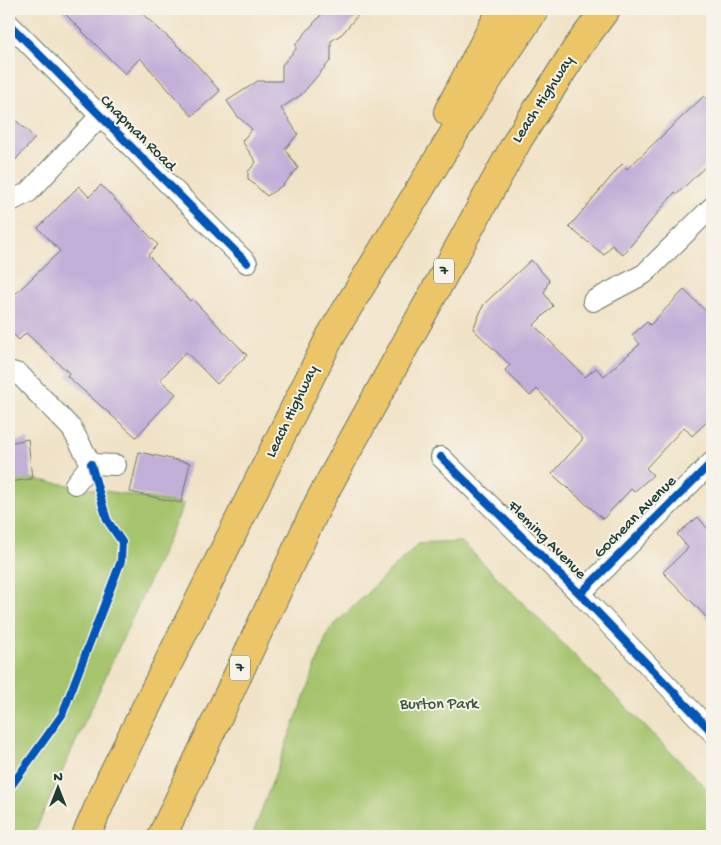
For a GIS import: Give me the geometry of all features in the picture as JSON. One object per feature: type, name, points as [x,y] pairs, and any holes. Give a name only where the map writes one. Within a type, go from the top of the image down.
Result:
[{"type":"highway","points":[[331,335],[502,9]]},
{"type":"highway","name":"Leach Highway","points":[[86,836],[111,778],[331,335],[473,102],[536,9]]},
{"type":"highway","name":"Leach Highway","points":[[162,836],[320,500],[499,172],[577,48],[606,9]]},
{"type":"highway","points":[[577,48],[615,9]]},
{"type":"street","name":"Chapman Road","points":[[9,24],[247,263]]},
{"type":"street","points":[[9,202],[29,192],[100,116]]},
{"type":"street","points":[[593,301],[644,274],[712,206]]},
{"type":"street","points":[[9,371],[18,374],[72,429],[91,464]]},
{"type":"street","name":"Fleming Avenue","points":[[441,457],[580,594],[712,732]]},
{"type":"street","name":"Gochean Avenue","points":[[580,594],[712,462]]},
{"type":"street","points":[[91,464],[116,465]]},
{"type":"street","points":[[75,484],[91,464]]},
{"type":"green space","points":[[26,478],[184,504],[33,836],[9,836],[9,481]]},
{"type":"green space","name":"Burton Park","points":[[462,542],[712,794],[712,836],[252,836],[329,630],[418,544]]},
{"type":"building","points":[[60,9],[137,9],[191,58],[220,91],[192,116],[140,58],[125,74]]},
{"type":"building","points":[[326,9],[363,9],[342,34],[331,41],[331,60],[301,95],[281,108],[298,134],[285,149],[298,168],[283,185],[267,196],[248,179],[248,172],[256,162],[242,141],[252,129],[238,117],[227,101],[258,81],[282,81],[282,65],[296,49],[296,44]]},
{"type":"building","points":[[704,96],[712,106],[712,160],[677,194],[675,192],[623,255],[612,245],[604,255],[569,227],[622,164],[627,169]]},
{"type":"building","points":[[9,114],[35,138],[9,167]]},
{"type":"building","points":[[101,185],[158,245],[148,255],[190,301],[192,299],[247,355],[217,384],[186,352],[160,380],[176,394],[136,437],[67,376],[69,373],[26,333],[19,340],[9,330],[9,300],[60,251],[38,228],[79,186],[89,197]]},
{"type":"building","points":[[531,260],[549,280],[544,293],[553,306],[534,325],[585,377],[596,368],[604,376],[640,344],[632,335],[647,322],[650,325],[684,290],[712,317],[712,417],[692,436],[684,427],[646,468],[653,475],[634,492],[631,489],[603,519],[552,474],[583,439],[537,389],[530,396],[505,370],[510,365],[473,329],[484,304]]},
{"type":"building","points":[[28,439],[32,479],[9,482],[9,443]]},
{"type":"building","points":[[139,452],[190,463],[181,503],[130,492]]},
{"type":"building","points":[[698,517],[712,534],[712,623],[663,572],[688,548],[677,534]]},
{"type":"cycle path","points":[[9,24],[247,263]]},
{"type":"cycle path","points":[[441,457],[580,594],[712,732]]},
{"type":"cycle path","points":[[580,594],[712,462]]},
{"type":"cycle path","points":[[9,789],[62,715],[121,561],[122,542],[107,520],[91,464]]}]
